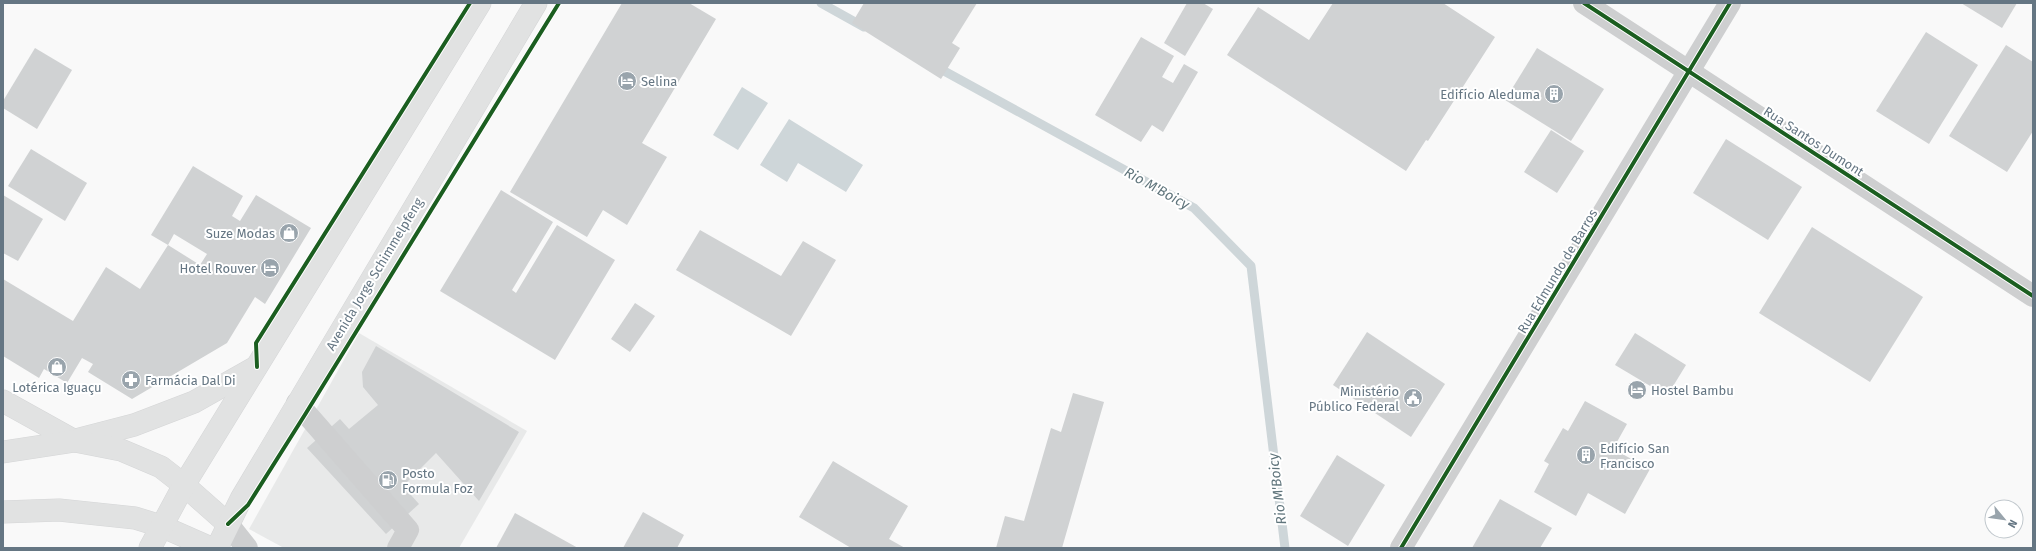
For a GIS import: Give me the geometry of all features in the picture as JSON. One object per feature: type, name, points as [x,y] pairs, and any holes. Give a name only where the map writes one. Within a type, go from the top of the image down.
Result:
[{"type":"main road","points":[[150,548],[184,485],[480,3]]},
{"type":"main road","name":"Avenida Jorge Schimmelpfeng","points":[[217,548],[241,499],[297,403],[536,3]]},
{"type":"main road","points":[[3,452],[75,441],[140,423],[194,402],[257,367]]},
{"type":"main road","points":[[3,401],[75,441],[121,450],[161,467],[228,524]]},
{"type":"main road","points":[[3,512],[59,510],[135,518],[161,526],[211,548]]},
{"type":"street","name":"Rua Santos Dumont","points":[[1584,3],[2033,296]]},
{"type":"street","name":"Rua Edmundo de Barros","points":[[1401,548],[1730,3]]},
{"type":"street","points":[[297,403],[408,530],[398,548]]},
{"type":"street","points":[[228,524],[247,548]]},
{"type":"shaded area","points":[[742,87],[768,103],[738,150],[713,135]]},
{"type":"shaded area","points":[[789,119],[863,165],[846,192],[798,163],[787,182],[760,165]]},
{"type":"shaded area","name":"Posto Formula Foz","points":[[359,333],[527,431],[459,548],[284,548],[249,529]]},
{"type":"building","name":"Selina","points":[[622,3],[689,3],[716,19],[642,143],[667,157],[627,225],[603,210],[587,237],[510,192]]},
{"type":"building","points":[[864,3],[977,3],[952,43],[960,48],[941,79],[852,23]]},
{"type":"building","points":[[1187,3],[1203,3],[1213,9],[1185,56],[1164,43]]},
{"type":"building","points":[[1333,3],[1443,3],[1495,37],[1428,141],[1426,140],[1406,171],[1227,55],[1258,7],[1309,40]]},
{"type":"building","points":[[1961,3],[2017,3],[2002,28]]},
{"type":"building","points":[[1926,32],[1978,65],[1929,144],[1876,111]]},
{"type":"building","points":[[1141,37],[1174,56],[1162,77],[1173,83],[1184,64],[1198,72],[1163,132],[1152,125],[1141,142],[1095,115]]},
{"type":"building","points":[[2006,45],[2033,62],[2033,131],[2007,172],[1949,136]]},
{"type":"building","points":[[35,48],[72,70],[37,129],[3,108],[3,101]]},
{"type":"building","name":"Edifício Aleduma","points":[[1537,48],[1604,89],[1571,141],[1505,100]]},
{"type":"building","points":[[1551,130],[1584,151],[1557,193],[1524,172]]},
{"type":"building","points":[[1726,139],[1802,187],[1768,240],[1693,193]]},
{"type":"building","points":[[31,149],[87,183],[65,221],[8,186]]},
{"type":"building","points":[[193,166],[243,196],[232,216],[240,221],[256,195],[311,228],[265,304],[255,297],[227,343],[132,399],[88,372],[93,364],[82,358],[67,383],[44,369],[39,378],[3,356],[3,279],[73,321],[106,267],[140,289],[168,245],[151,235]],"holes":[[[174,234],[207,254],[200,265],[168,245]]]},
{"type":"building","points":[[501,190],[553,222],[512,290],[516,293],[557,225],[615,260],[555,360],[440,291]]},
{"type":"building","points":[[3,195],[43,219],[18,261],[3,253]]},
{"type":"building","points":[[1812,227],[1923,297],[1870,382],[1759,313]]},
{"type":"building","points":[[700,230],[781,276],[803,241],[836,260],[791,336],[676,270]]},
{"type":"building","points":[[635,303],[655,316],[630,352],[611,339]]},
{"type":"building","points":[[1367,332],[1445,384],[1411,437],[1333,385]]},
{"type":"building","points":[[1635,333],[1686,365],[1667,396],[1615,365]]},
{"type":"building","points":[[376,346],[519,432],[479,501],[436,453],[403,486],[419,504],[386,534],[307,448],[340,419],[349,429],[378,405],[363,387],[362,372]]},
{"type":"building","points":[[1073,393],[1104,402],[1062,548],[996,548],[1005,516],[1024,521],[1051,428],[1061,432]]},
{"type":"building","name":"Edifício San Francisco","points":[[1585,401],[1627,424],[1613,449],[1650,469],[1625,514],[1588,493],[1576,516],[1534,492],[1549,464],[1544,461],[1563,428],[1568,431]]},
{"type":"building","points":[[1337,455],[1385,485],[1348,546],[1300,516]]},
{"type":"building","points":[[833,461],[908,506],[889,539],[905,548],[851,548],[799,517]]},
{"type":"building","points":[[1500,499],[1552,528],[1540,548],[1472,548]]},
{"type":"building","points":[[643,512],[684,535],[677,548],[623,548]]},
{"type":"building","points":[[515,513],[578,548],[496,548]]},
{"type":"waterway","name":"Rio M'Boicy","points":[[821,3],[864,27]]},
{"type":"waterway","name":"Rio M'Boicy","points":[[935,66],[1194,208],[1251,266],[1285,548]]},
{"type":"cycle path","points":[[257,367],[256,343],[470,3]]},
{"type":"cycle path","points":[[228,524],[248,505],[559,3]]},
{"type":"cycle path","points":[[1584,3],[2033,296]]},
{"type":"cycle path","points":[[1401,548],[1730,3]]},
{"type":"place","name":"Selina","points":[[627,81]]},
{"type":"place","name":"Edifício Aleduma","points":[[1554,94]]},
{"type":"place","name":"Suze Modas","points":[[289,233]]},
{"type":"place","name":"Hotel Rouver","points":[[270,268]]},
{"type":"place","name":"Lotérica Iguaçu","points":[[57,367]]},
{"type":"place","name":"Farmácia Dal Di","points":[[131,380]]},
{"type":"place","name":"Hostel Bambu","points":[[1637,390]]},
{"type":"place","name":"Ministério Público Federal","points":[[1413,398]]},
{"type":"place","name":"Edifício San Francisco","points":[[1586,455]]},
{"type":"place","name":"Posto Formula Foz","points":[[388,480]]}]
